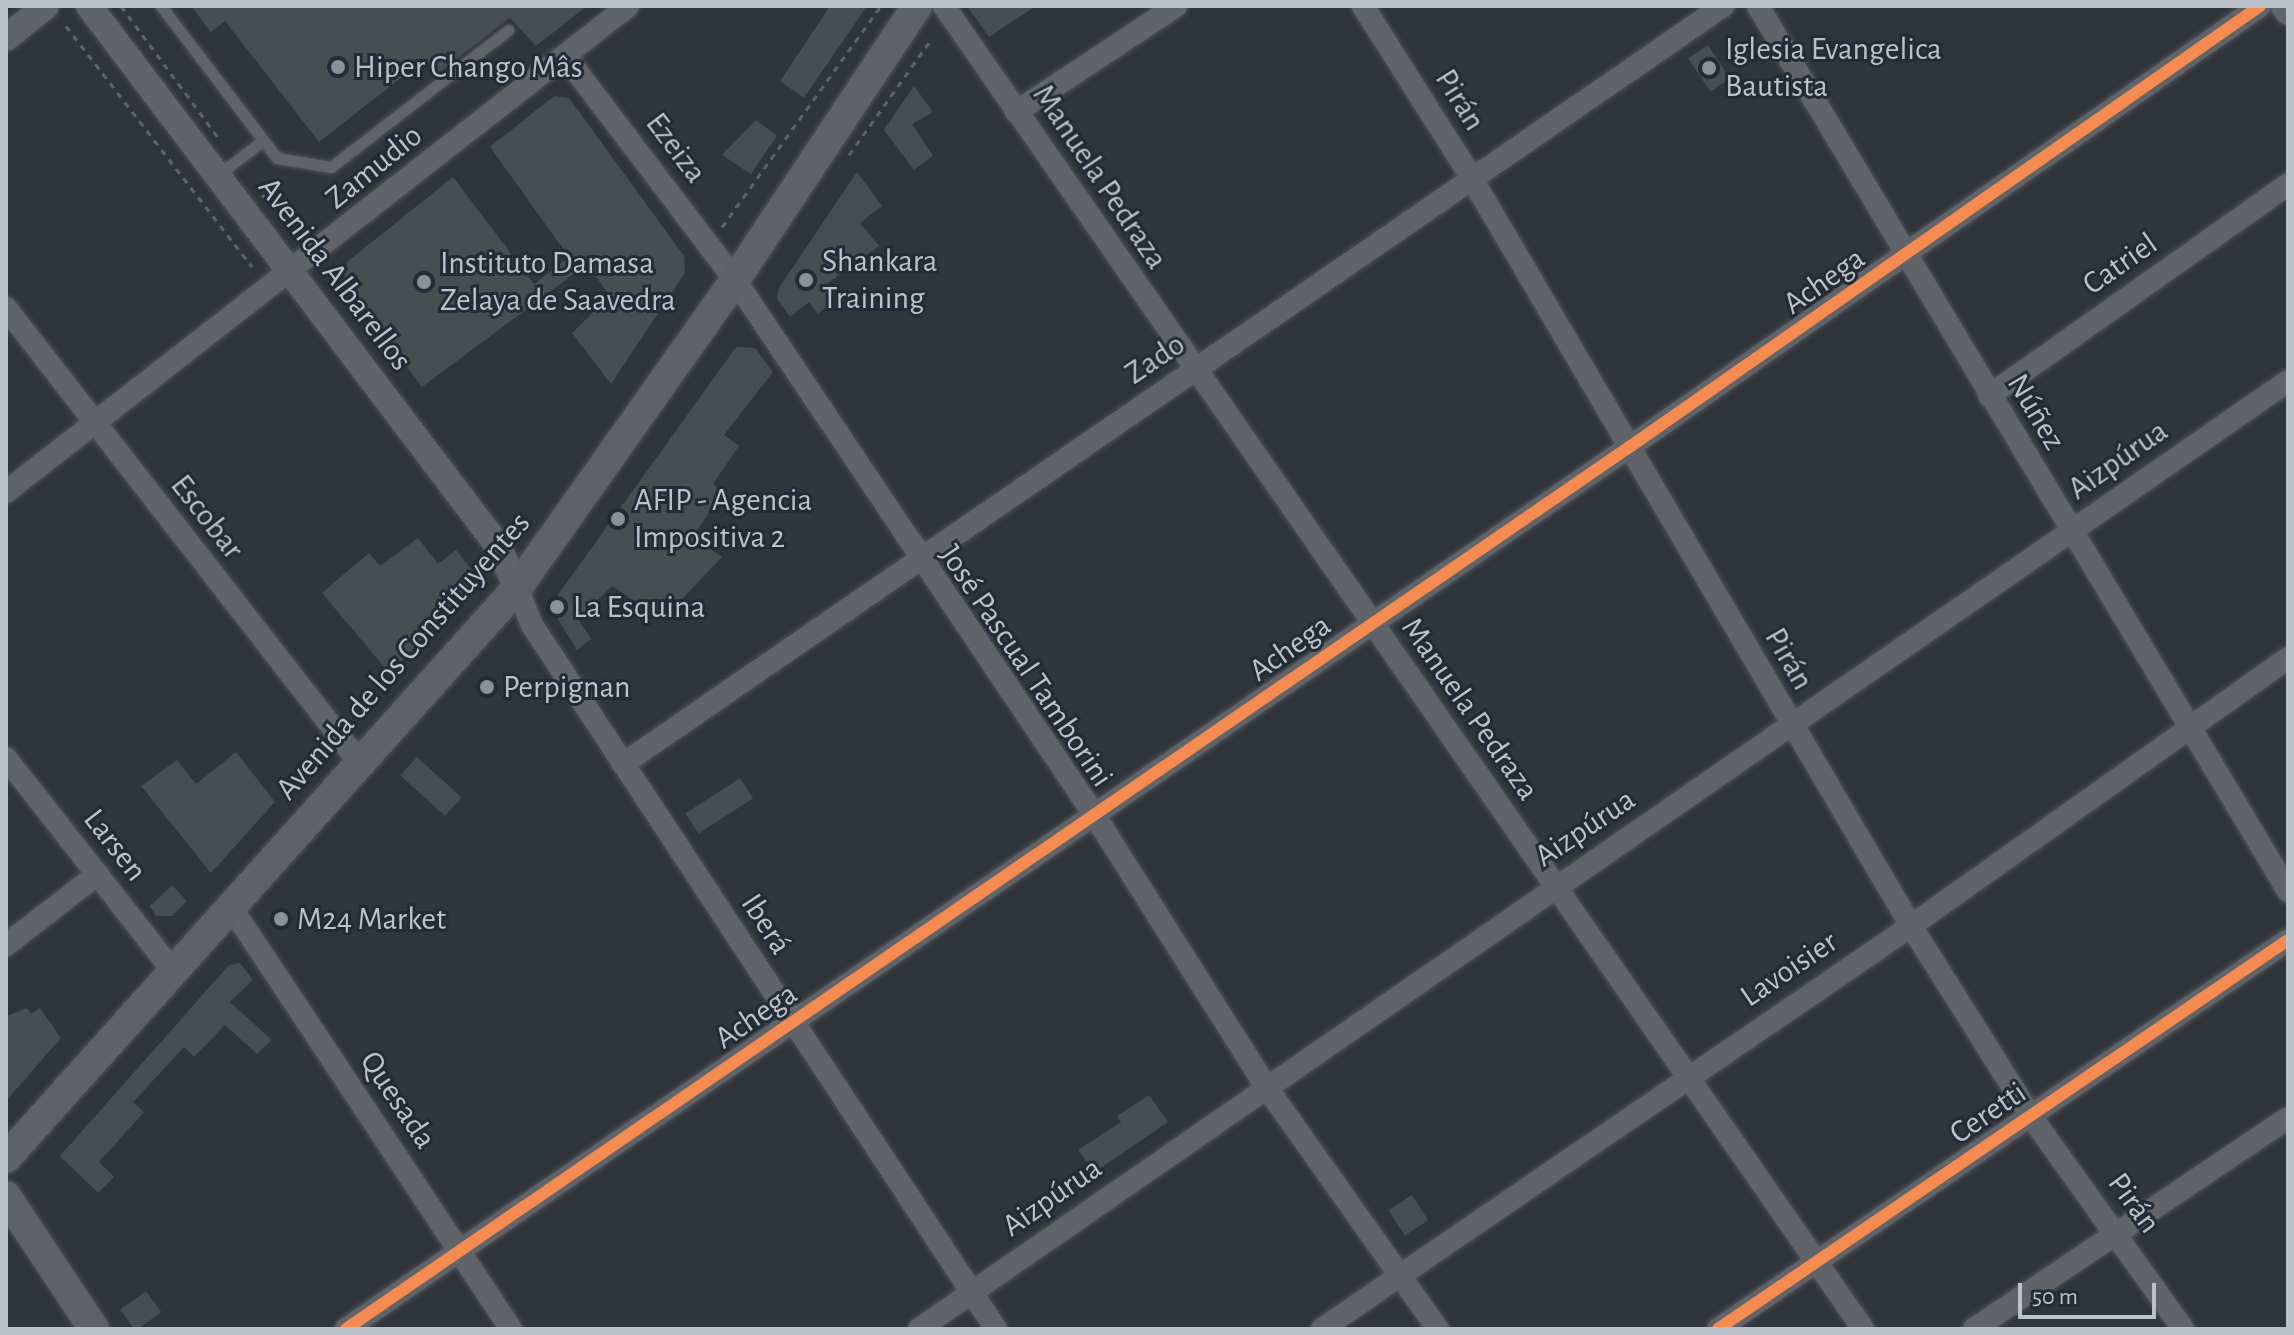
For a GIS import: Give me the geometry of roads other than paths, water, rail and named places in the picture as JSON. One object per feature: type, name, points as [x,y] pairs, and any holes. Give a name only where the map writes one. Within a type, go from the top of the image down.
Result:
[{"type":"main road","name":"Avenida de los Constituyentes","points":[[6,1158],[517,588],[735,280],[917,6]]},
{"type":"main road","points":[[6,1196],[94,1329]]},
{"type":"street","points":[[6,38],[46,6]]},
{"type":"street","name":"Avenida Albarellos","points":[[89,6],[227,168],[289,271],[498,546],[517,588]]},
{"type":"street","name":"Zamudio","points":[[6,492],[628,6]]},
{"type":"street","name":"Manuela Pedraza","points":[[944,6],[1194,371],[1863,1329]]},
{"type":"street","points":[[1016,112],[1176,6]]},
{"type":"street","name":"Pirán","points":[[1363,6],[1471,177],[1911,926],[2030,1115],[2183,1329]]},
{"type":"street","name":"Zado","points":[[623,764],[921,555],[1723,6]]},
{"type":"street","name":"Núñez","points":[[1758,6],[1905,257],[2288,891]]},
{"type":"street","name":"Achega","points":[[346,1329],[1905,257],[2260,6]]},
{"type":"street","points":[[2284,6],[2288,12]]},
{"type":"street","name":"Ezeiza","points":[[565,56],[735,280]]},
{"type":"street","name":"Catriel","points":[[1989,396],[2288,184]]},
{"type":"street","name":"José Pascual Tamborini","points":[[735,280],[1095,816],[1265,1085],[1438,1329]]},
{"type":"street","name":"Escobar","points":[[6,308],[360,763]]},
{"type":"street","name":"Aizpúrua","points":[[919,1329],[1265,1085],[1792,726],[2288,381]]},
{"type":"street","name":"Iberá","points":[[517,588],[532,625],[996,1329]]},
{"type":"street","name":"Lavoisier","points":[[1322,1329],[1687,1076],[1911,926],[2288,658]]},
{"type":"street","name":"Larsen","points":[[6,758],[173,971]]},
{"type":"street","points":[[6,945],[98,874]]},
{"type":"street","name":"Quesada","points":[[231,907],[511,1329]]},
{"type":"street","name":"Ceretti","points":[[1718,1329],[2288,940]]},
{"type":"street","points":[[1974,1329],[2288,1118]]},
{"type":"lane","points":[[161,6],[277,158],[331,167],[508,30]]},
{"type":"lane","points":[[227,168],[263,140]]},
{"type":"place","name":"Hiper Chango Mâs","points":[[338,67]]},
{"type":"place","name":"Iglesia Evangelica Bautista","points":[[1709,68]]},
{"type":"place","name":"Shankara Training","points":[[806,280]]},
{"type":"place","name":"Instituto Damasa Zelaya de Saavedra","points":[[424,282]]},
{"type":"place","name":"AFIP - Agencia Impositiva 2","points":[[618,519]]},
{"type":"place","name":"La Esquina","points":[[557,607]]},
{"type":"place","name":"Perpignan","points":[[487,687]]},
{"type":"place","name":"M24 Market","points":[[281,919]]}]
